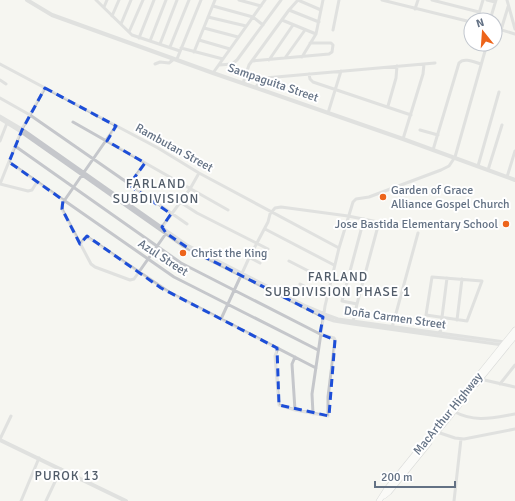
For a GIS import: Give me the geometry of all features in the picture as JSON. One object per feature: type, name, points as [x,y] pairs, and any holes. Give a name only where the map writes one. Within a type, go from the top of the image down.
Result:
[{"type":"highway","name":"MacArthur Highway","points":[[380,499],[389,492],[437,432],[457,404],[506,344],[515,330]]},
{"type":"highway","name":"MacArthur Highway","points":[[506,344],[515,336]]},
{"type":"highway","name":"MacArthur Highway","points":[[380,499],[452,411]]},
{"type":"street","name":"Sampaguita Street","points":[[27,0],[52,14],[213,73],[455,157],[515,180]]},
{"type":"street","points":[[96,0],[129,32],[139,38],[170,47],[223,59]]},
{"type":"street","points":[[104,7],[107,0]]},
{"type":"street","points":[[112,16],[119,0]]},
{"type":"street","points":[[121,24],[131,0]]},
{"type":"street","points":[[129,32],[143,0]]},
{"type":"street","points":[[139,38],[154,0]]},
{"type":"street","points":[[150,41],[166,0]]},
{"type":"street","points":[[160,44],[177,0]]},
{"type":"street","points":[[170,47],[189,0]]},
{"type":"street","points":[[155,64],[162,61],[169,63],[175,59],[181,49],[201,0]]},
{"type":"street","points":[[194,52],[215,0]]},
{"type":"street","points":[[239,0],[261,6]]},
{"type":"street","points":[[213,73],[265,0]]},
{"type":"street","points":[[219,65],[232,64],[237,60],[281,0]]},
{"type":"street","points":[[244,83],[252,61],[298,0],[321,10]]},
{"type":"street","points":[[302,57],[316,34],[323,0]]},
{"type":"street","points":[[333,30],[339,0]]},
{"type":"street","points":[[382,0],[463,20]]},
{"type":"street","points":[[415,9],[418,0]]},
{"type":"street","points":[[432,0],[479,12],[483,0]]},
{"type":"street","points":[[487,0],[496,1],[493,12]]},
{"type":"street","points":[[507,0],[515,29]]},
{"type":"street","points":[[213,6],[253,17],[262,25]]},
{"type":"street","points":[[503,23],[508,6]]},
{"type":"street","points":[[289,10],[319,22]]},
{"type":"street","points":[[208,17],[246,26]]},
{"type":"street","points":[[282,20],[316,34]]},
{"type":"street","points":[[269,60],[293,25]]},
{"type":"street","points":[[204,28],[238,37]]},
{"type":"street","points":[[286,58],[305,30]]},
{"type":"street","points":[[503,31],[515,34]]},
{"type":"street","points":[[199,40],[230,49]]},
{"type":"street","points":[[252,61],[331,54],[333,46],[332,43],[310,44]]},
{"type":"street","points":[[313,414],[312,399],[326,297],[353,202],[356,199],[369,198],[444,169],[451,163],[455,157],[485,52]]},
{"type":"street","points":[[433,150],[459,63],[462,60],[465,60],[481,64]]},
{"type":"street","points":[[256,87],[260,81],[265,78],[435,63]]},
{"type":"street","name":"Rambutan Street","points":[[0,64],[169,154],[199,173],[339,248]]},
{"type":"street","points":[[403,139],[424,71],[424,64]]},
{"type":"street","points":[[388,106],[396,78],[397,66]]},
{"type":"street","points":[[328,113],[341,71]]},
{"type":"street","points":[[309,74],[310,79],[313,82],[411,115]]},
{"type":"street","points":[[0,80],[6,84]]},
{"type":"street","points":[[37,182],[32,190],[28,191],[0,184],[22,130],[45,88]]},
{"type":"street","points":[[478,166],[499,92]]},
{"type":"street","points":[[0,98],[30,115],[187,224]]},
{"type":"street","name":"Doña Carmen Street","points":[[0,116],[182,243],[323,315],[353,323],[506,344]]},
{"type":"street","name":"Doña Carmen Street","points":[[0,119],[22,130]]},
{"type":"street","points":[[72,122],[228,210]]},
{"type":"street","points":[[0,141],[7,123]]},
{"type":"street","points":[[488,170],[502,124]]},
{"type":"street","points":[[116,126],[64,201],[62,210],[93,266],[133,280],[167,232]]},
{"type":"street","points":[[0,128],[4,130]]},
{"type":"street","points":[[420,130],[438,135]]},
{"type":"street","points":[[15,146],[181,263],[320,334],[333,337],[336,340],[328,397],[329,415],[326,417],[281,407],[279,404],[275,356],[278,348]]},
{"type":"street","points":[[507,177],[515,151]]},
{"type":"street","name":"Azul Street","points":[[9,162],[174,277],[318,350]]},
{"type":"street","points":[[129,185],[145,163]]},
{"type":"street","points":[[162,227],[190,189],[199,173]]},
{"type":"street","name":"Doña Carmen Street","points":[[83,174],[162,227],[167,232]]},
{"type":"street","points":[[180,202],[197,213],[268,249]]},
{"type":"street","points":[[221,319],[249,258],[265,229],[270,214],[276,208],[281,207],[377,221],[378,226],[356,304],[353,323]]},
{"type":"street","points":[[356,304],[342,301],[364,219]]},
{"type":"street","points":[[265,229],[334,265]]},
{"type":"street","points":[[392,328],[418,233]]},
{"type":"street","points":[[80,244],[85,238],[89,238],[169,292],[316,368]]},
{"type":"street","points":[[239,252],[260,263]]},
{"type":"street","points":[[289,260],[330,282]]},
{"type":"street","points":[[432,277],[447,278],[482,281],[467,321],[426,315],[432,277]]},
{"type":"street","points":[[438,334],[447,278]]},
{"type":"street","points":[[457,320],[462,279]]},
{"type":"street","points":[[300,284],[326,297]]},
{"type":"street","points":[[295,357],[292,366],[295,410]]},
{"type":"street","points":[[500,384],[515,365]]},
{"type":"street","points":[[478,379],[515,387]]},
{"type":"street","points":[[452,411],[464,417],[481,419],[515,414]]},
{"type":"street","points":[[11,416],[0,439],[126,501]]},
{"type":"street","points":[[437,432],[461,439],[515,429]]},
{"type":"street","points":[[454,501],[461,439]]},
{"type":"street","points":[[21,501],[39,458]]},
{"type":"street","points":[[46,501],[61,469]]},
{"type":"highlighted area","points":[[45,88],[116,126],[107,141],[145,163],[129,185],[171,214],[162,227],[166,233],[191,250],[323,317],[320,334],[335,340],[329,416],[279,405],[277,348],[161,288],[87,236],[80,244],[62,209],[63,200],[9,162],[22,130]]},
{"type":"place","name":"Garden of Grace Alliance Gospel Church","points":[[383,197]]},
{"type":"place","name":"Jose Bastida Elementary School","points":[[506,224]]},
{"type":"place","name":"Christ the King","points":[[183,253]]},
{"type":"district","name":"FARLAND SUBDIVISION","points":[[156,192]]},
{"type":"district","name":"FARLAND SUBDIVISION PHASE 1","points":[[338,284]]},
{"type":"district","name":"PUROK 13","points":[[67,476]]}]
